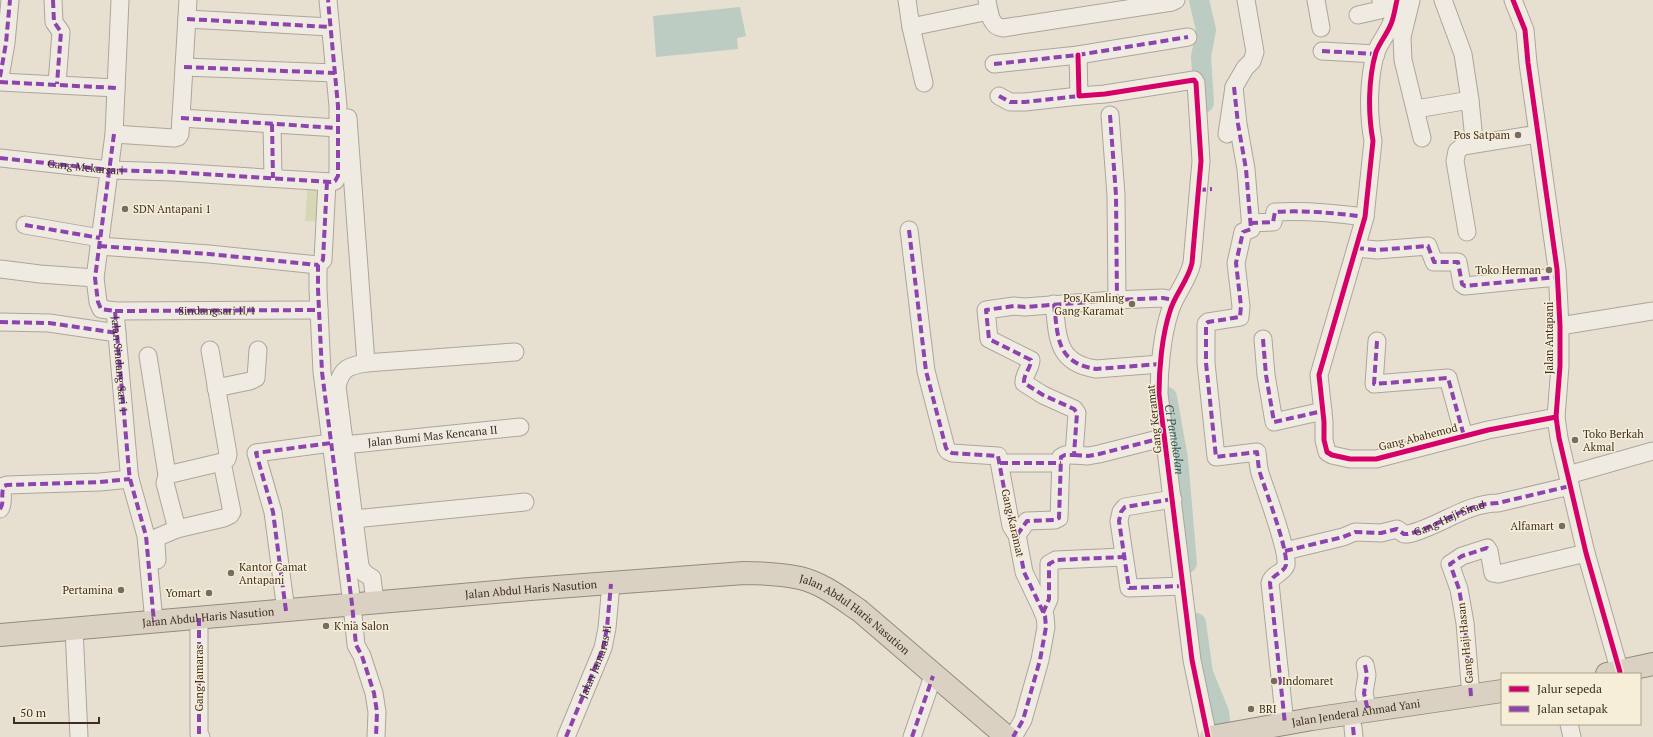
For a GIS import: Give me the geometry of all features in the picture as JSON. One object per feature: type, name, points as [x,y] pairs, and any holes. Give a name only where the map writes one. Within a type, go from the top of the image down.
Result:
[{"type":"highway","name":"Jalan Abdul Haris Nasution","points":[[0,635],[375,602],[744,573],[770,573],[801,578],[830,592],[860,611],[933,676],[1007,737]]},
{"type":"highway","points":[[1614,673],[1653,664]]},
{"type":"highway","points":[[1641,682],[1653,680]]},
{"type":"highway","name":"Jalan Jenderal Ahmad Yani","points":[[1290,730],[1368,711],[1501,691]]},
{"type":"highway","name":"Jalan Jenderal Ahmad Yani","points":[[1211,737],[1238,732],[1290,730],[1353,732],[1501,704]]},
{"type":"street","points":[[0,77],[3,43],[10,0]]},
{"type":"street","points":[[53,0],[54,22],[61,32],[57,84]]},
{"type":"street","name":"Jalan Sindang Sari 1","points":[[120,0],[114,134],[95,278],[98,302],[101,310],[115,311],[130,479],[146,536],[158,621]]},
{"type":"street","points":[[114,134],[174,138],[178,137],[180,134],[188,0]]},
{"type":"street","points":[[328,0],[338,128],[338,176],[335,181],[327,182],[323,260],[318,265],[322,372],[354,519],[360,566],[364,572],[372,578],[375,602]]},
{"type":"street","points":[[337,0],[352,172],[366,363]]},
{"type":"street","points":[[907,0],[911,26],[924,83]]},
{"type":"street","points":[[911,26],[988,6],[991,19],[996,26],[1003,28],[1172,2],[1176,0]]},
{"type":"street","points":[[1227,134],[1234,87],[1245,68],[1252,61],[1255,52],[1246,0]]},
{"type":"street","points":[[1316,0],[1321,28]]},
{"type":"street","points":[[1358,15],[1380,10],[1382,6],[1381,0]]},
{"type":"street","points":[[1263,339],[1266,375],[1274,422],[1323,411],[1319,375],[1364,217],[1374,141],[1371,130],[1370,92],[1376,54],[1380,43],[1391,24],[1397,0]]},
{"type":"street","points":[[1411,0],[1402,38],[1403,60],[1422,138]]},
{"type":"street","points":[[1443,0],[1463,54],[1473,130]]},
{"type":"street","name":"Jalan Antapani","points":[[1513,0],[1525,30],[1557,277],[1560,326],[1560,366],[1556,417],[1569,480],[1614,673]]},
{"type":"street","points":[[187,19],[330,27]]},
{"type":"street","points":[[994,64],[1078,55],[1188,37]]},
{"type":"street","points":[[1322,51],[1376,54]]},
{"type":"street","points":[[999,96],[1010,102],[1025,102],[1079,96],[1078,55]]},
{"type":"street","points":[[184,67],[334,73]]},
{"type":"street","name":"Gang Keramat","points":[[1079,96],[1105,94],[1194,80],[1196,83],[1205,190],[1190,273],[1174,300],[1169,312],[1160,364],[1159,394],[1166,437],[1192,660],[1211,737]]},
{"type":"street","points":[[0,82],[116,88]]},
{"type":"street","points":[[1234,87],[1238,124],[1246,169],[1251,229],[1243,232],[1236,263],[1241,306],[1240,317],[1208,322],[1206,324],[1206,363],[1210,412],[1216,457],[1257,452],[1260,471],[1284,551],[1286,566],[1271,578],[1270,583],[1290,730]]},
{"type":"street","points":[[1416,109],[1470,100]]},
{"type":"street","points":[[1110,115],[1116,195],[1117,300]]},
{"type":"street","points":[[181,118],[338,128]]},
{"type":"street","points":[[272,124],[273,178]]},
{"type":"street","points":[[1467,232],[1455,160],[1457,151],[1463,146],[1538,134]]},
{"type":"street","name":"Gang Mekarsari","points":[[0,158],[110,170],[172,172],[327,182]]},
{"type":"street","points":[[1250,223],[1273,222],[1275,212],[1290,211],[1336,213],[1364,217]]},
{"type":"street","points":[[25,225],[100,242],[318,265]]},
{"type":"street","points":[[909,230],[926,371],[947,450],[952,453],[981,456],[997,455],[1000,463],[1068,459],[1099,454],[1166,437]]},
{"type":"street","points":[[1356,248],[1377,250],[1428,246],[1434,262],[1458,262],[1462,284],[1465,286],[1557,277]]},
{"type":"street","points":[[0,269],[47,275],[95,278]]},
{"type":"street","points":[[1017,535],[1027,521],[1055,520],[1059,518],[1077,413],[1074,409],[1043,396],[1024,383],[1031,360],[989,339],[986,310],[1014,306],[1024,307],[1117,300],[1163,298],[1174,300]]},
{"type":"street","points":[[1054,304],[1059,344],[1063,352],[1074,362],[1086,367],[1096,368],[1160,364]]},
{"type":"street","name":"Sindangsari II/1","points":[[115,311],[319,310]]},
{"type":"street","points":[[1560,326],[1653,311]]},
{"type":"street","points":[[0,322],[49,323],[116,334]]},
{"type":"street","points":[[1377,341],[1374,384],[1448,378],[1464,436]]},
{"type":"street","points":[[167,475],[222,462],[227,459],[228,454],[210,350]]},
{"type":"street","points":[[216,388],[256,378],[258,350]]},
{"type":"street","points":[[376,737],[377,712],[374,693],[362,656],[356,645],[338,444],[337,386],[340,374],[351,366],[366,363],[515,352]]},
{"type":"street","points":[[148,356],[167,475],[165,483],[177,529]]},
{"type":"street","name":"Gang Abahemod","points":[[1323,411],[1324,440],[1327,452],[1332,455],[1350,459],[1376,459],[1464,436],[1556,417]]},
{"type":"street","name":"Jalan Bumi Mas Kencana II","points":[[286,611],[273,512],[256,453],[520,427]]},
{"type":"street","name":"Gang Haji Sirad","points":[[1284,551],[1342,537],[1355,532],[1382,533],[1397,529],[1404,534],[1408,534],[1437,524],[1449,517],[1489,503],[1498,503],[1653,451]]},
{"type":"street","points":[[158,621],[156,543],[158,537],[177,529],[230,515],[232,512],[222,462]]},
{"type":"street","name":"Gang Karamat","points":[[1000,463],[1011,526],[1017,535],[1024,572],[1043,612],[1046,627],[1040,660],[1023,720],[1013,737]]},
{"type":"street","points":[[0,509],[3,505],[2,490],[4,486],[7,485],[100,482],[130,479]]},
{"type":"street","points":[[1173,499],[1125,507],[1119,521],[1128,586],[1131,589],[1183,586]]},
{"type":"street","points":[[354,519],[525,502]]},
{"type":"street","name":"Gang Haji Hasan","points":[[1471,696],[1465,622],[1459,589],[1450,564],[1462,556],[1487,548],[1489,550],[1492,570],[1495,574],[1586,553]]},
{"type":"street","points":[[1043,612],[1049,599],[1049,564],[1056,560],[1124,557]]},
{"type":"street","name":"Jalan Jamaras II","points":[[566,737],[603,648],[607,628],[611,584]]},
{"type":"street","name":"Gang Jamaras","points":[[199,618],[199,734],[201,737]]},
{"type":"street","points":[[74,628],[79,737]]},
{"type":"street","points":[[1365,665],[1367,675],[1364,693],[1368,711]]},
{"type":"street","points":[[912,737],[933,676]]},
{"type":"street","points":[[1570,725],[1572,737]]},
{"type":"green space","points":[[308,183],[325,184],[323,222],[305,221]]},
{"type":"shaded area","points":[[740,7],[746,36],[737,38],[738,49],[656,57],[653,16]]},
{"type":"waterway","name":"Ci Pamokolan","points":[[1199,0],[1206,30],[1201,57],[1204,103]]},
{"type":"waterway","name":"Ci Pamokolan","points":[[1167,397],[1178,459],[1187,563]]},
{"type":"waterway","name":"Ci Pamokolan","points":[[1196,623],[1203,673],[1219,712],[1222,737]]},
{"type":"marked path","points":[[0,77],[6,43],[10,0]]},
{"type":"marked path","points":[[53,0],[54,22],[61,32],[57,84]]},
{"type":"marked path","points":[[0,158],[110,170],[335,181],[338,176],[338,106],[328,0]]},
{"type":"marked path","points":[[187,19],[330,27]]},
{"type":"marked path","points":[[994,64],[1078,55],[1188,37]]},
{"type":"marked path","points":[[1322,51],[1376,54]]},
{"type":"marked path","points":[[184,67],[335,73]]},
{"type":"marked path","points":[[0,82],[116,88]]},
{"type":"marked path","points":[[1234,87],[1238,124],[1246,169],[1251,229],[1243,232],[1236,263],[1241,306],[1240,317],[1208,322],[1206,324],[1206,363],[1216,457],[1257,452],[1260,473],[1284,547],[1286,557],[1285,568],[1273,578],[1270,583],[1285,724]]},
{"type":"marked path","points":[[999,96],[1010,102],[1025,102],[1079,96]]},
{"type":"marked path","points":[[1110,115],[1116,195],[1117,300]]},
{"type":"marked path","points":[[181,118],[338,128]]},
{"type":"marked path","points":[[272,124],[273,178]]},
{"type":"marked path","points":[[114,134],[95,278],[98,302],[101,309],[115,311],[130,479],[146,536],[154,622]]},
{"type":"marked path","points":[[327,182],[323,260],[318,265],[322,372],[356,645],[362,656],[374,693],[377,712],[376,737]]},
{"type":"marked path","points":[[1198,190],[1212,189]]},
{"type":"marked path","points":[[1250,223],[1273,222],[1275,212],[1320,212],[1365,217]]},
{"type":"marked path","points":[[25,225],[100,238]]},
{"type":"marked path","points":[[909,230],[926,371],[946,448],[952,453],[998,456],[1011,526],[1017,535],[1024,572],[1045,616],[1046,627],[1040,660],[1023,720],[1013,737]]},
{"type":"marked path","points":[[99,246],[209,254],[318,265]]},
{"type":"marked path","points":[[1356,248],[1377,250],[1428,246],[1434,262],[1458,262],[1462,284],[1465,286],[1557,277]]},
{"type":"marked path","points":[[1017,535],[1027,521],[1055,520],[1059,518],[1061,457],[1065,455],[1074,455],[1077,413],[1074,409],[1043,395],[1024,383],[1031,360],[989,339],[986,310],[1014,306],[1025,307],[1114,300],[1163,298],[1174,300]]},
{"type":"marked path","points":[[1054,304],[1058,337],[1066,354],[1073,361],[1083,366],[1096,369],[1160,364]]},
{"type":"marked path","points":[[115,311],[319,310]]},
{"type":"marked path","points":[[0,322],[49,323],[117,333]]},
{"type":"marked path","points":[[1263,339],[1266,375],[1274,422],[1323,411]]},
{"type":"marked path","points":[[1377,341],[1374,384],[1448,378],[1464,436]]},
{"type":"marked path","points":[[1074,455],[1088,456],[1099,454],[1166,437]]},
{"type":"marked path","points":[[286,611],[273,512],[256,453],[331,443]]},
{"type":"marked path","points":[[1000,463],[1061,463]]},
{"type":"marked path","points":[[0,509],[2,504],[2,492],[4,486],[7,485],[100,482],[130,479]]},
{"type":"marked path","points":[[1285,551],[1343,537],[1355,532],[1381,533],[1397,529],[1404,534],[1408,534],[1419,531],[1475,507],[1570,486]]},
{"type":"marked path","points":[[1173,499],[1125,507],[1121,512],[1119,521],[1129,588],[1183,586]]},
{"type":"marked path","points":[[1471,696],[1465,623],[1459,589],[1450,564],[1462,556],[1487,548],[1489,550]]},
{"type":"marked path","points":[[1043,613],[1049,599],[1049,564],[1056,560],[1123,557]]},
{"type":"marked path","points":[[566,737],[603,648],[607,628],[611,584]]},
{"type":"marked path","points":[[199,618],[199,734],[201,737]]},
{"type":"marked path","points":[[1365,665],[1367,675],[1364,693],[1368,711]]},
{"type":"marked path","points":[[912,737],[933,676]]},
{"type":"marked path","points":[[1353,727],[1354,737]]},
{"type":"cycle path","points":[[1397,0],[1391,24],[1376,52],[1371,74],[1370,120],[1373,141],[1365,217],[1319,375],[1324,422],[1324,440],[1327,452],[1332,455],[1350,459],[1376,459],[1488,430],[1556,417]]},
{"type":"cycle path","points":[[1513,0],[1525,30],[1528,63],[1557,269],[1560,326],[1560,366],[1556,417],[1559,438],[1586,553],[1620,672]]},
{"type":"cycle path","points":[[1078,55],[1079,96],[1105,94],[1194,80],[1196,83],[1201,161],[1192,263],[1188,276],[1172,305],[1167,320],[1162,352],[1159,394],[1192,660],[1208,737]]},
{"type":"place","name":"Pos Satpam","points":[[1518,135]]},
{"type":"place","name":"SDN Antapani 1","points":[[125,209]]},
{"type":"place","name":"Toko Herman","points":[[1549,270]]},
{"type":"place","name":"Pos Kamling Gang Karamat","points":[[1132,304]]},
{"type":"place","name":"Toko Berkah Akmal","points":[[1575,440]]},
{"type":"place","name":"Alfamart","points":[[1562,526]]},
{"type":"place","name":"Kantor Camat Antapani","points":[[231,573]]},
{"type":"place","name":"Pertamina","points":[[121,590]]},
{"type":"place","name":"Yomart","points":[[209,593]]},
{"type":"place","name":"K'nia Salon","points":[[326,626]]},
{"type":"place","name":"Indomaret","points":[[1274,681]]},
{"type":"place","name":"BRI","points":[[1251,709]]}]
